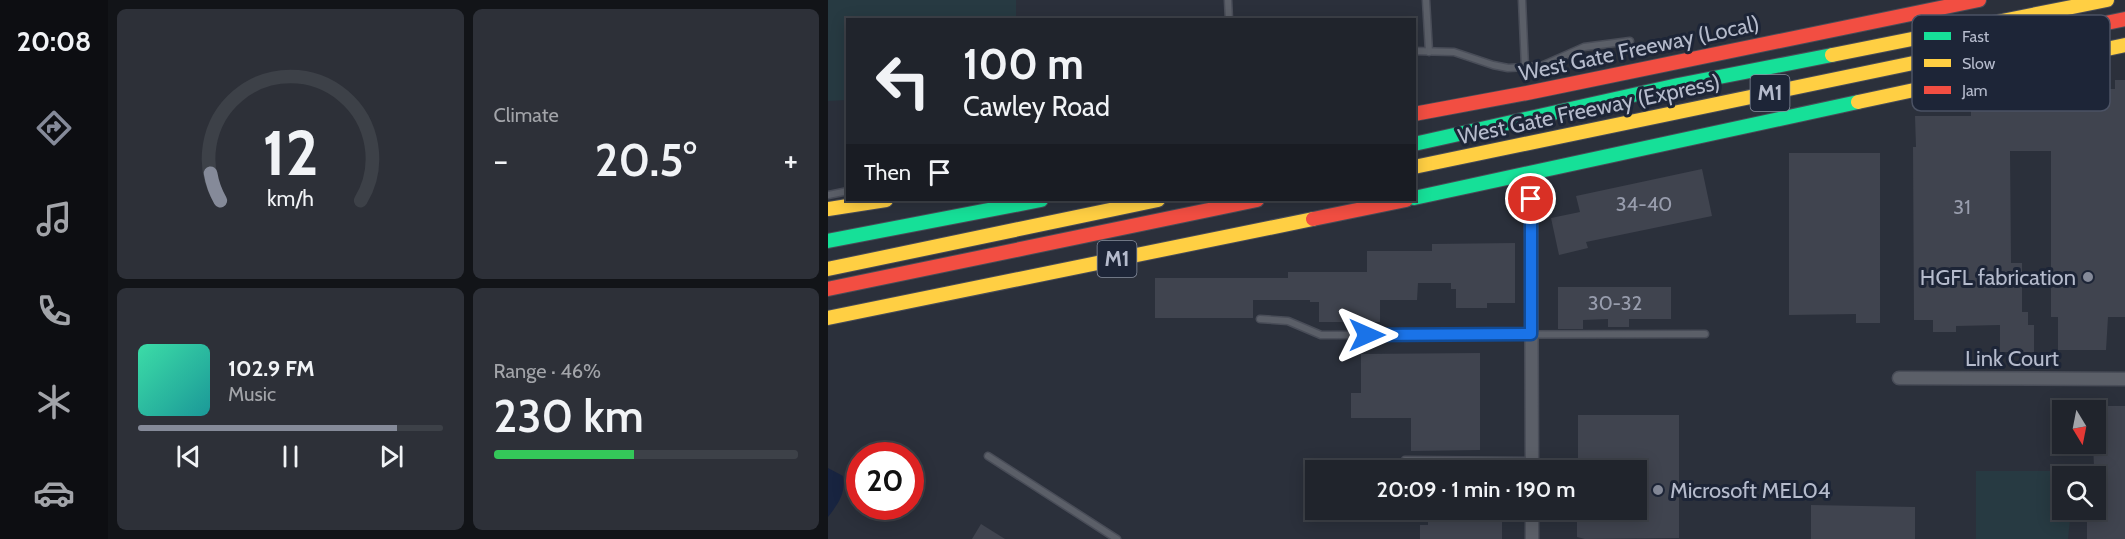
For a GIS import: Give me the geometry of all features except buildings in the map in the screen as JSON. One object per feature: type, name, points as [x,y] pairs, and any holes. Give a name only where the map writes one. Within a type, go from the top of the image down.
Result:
[{"type":"highway","name":"West Gate Freeway (Local)","points":[[1416,114],[1978,0]]},
{"type":"highway","name":"West Gate Freeway (Express)","points":[[2031,15],[2107,0]]},
{"type":"highway","name":"West Gate Freeway (Express)","points":[[2110,22],[2125,19]]},
{"type":"highway","name":"West Gate Freeway (Express)","points":[[1416,144],[1678,85],[1912,39]]},
{"type":"highway","name":"M1","points":[[2110,48],[2125,45]]},
{"type":"highway","points":[[2110,56],[2125,54]]},
{"type":"highway","name":"West Gate Freeway (Express)","points":[[1416,167],[1912,63]]},
{"type":"highway","name":"M1","points":[[1416,198],[1912,92]]},
{"type":"highway","points":[[828,209],[880,201]]},
{"type":"highway","points":[[828,241],[1036,201]]},
{"type":"highway","name":"M1","points":[[828,269],[1153,201]]},
{"type":"highway","name":"M1","points":[[828,289],[1252,201]]},
{"type":"highway","name":"M1","points":[[828,318],[1401,201]]},
{"type":"street","points":[[1531,199],[1532,460]]},
{"type":"street","name":"Link Court","points":[[1899,378],[2125,379]]},
{"type":"street","points":[[1532,520],[1532,539]]},
{"type":"lane","points":[[1228,0],[1229,18]]},
{"type":"lane","points":[[1426,0],[1429,52]]},
{"type":"lane","points":[[1522,0],[1525,67]]},
{"type":"lane","points":[[1416,51],[1454,52],[1508,68],[1541,66],[1584,47],[1630,41]]},
{"type":"lane","points":[[828,195],[846,191]]},
{"type":"lane","points":[[1260,319],[1288,321],[1321,335],[1705,334]]},
{"type":"lane","points":[[988,456],[1117,539]]},
{"type":"shaded area","points":[[828,0],[1016,0],[1016,18],[846,18],[846,100],[828,101]]},
{"type":"shaded area","points":[[1976,471],[2052,471],[2052,520],[2070,520],[2068,539],[1976,539]]},
{"type":"water","points":[[828,468],[843,476],[844,482],[840,498],[828,517]]},
{"type":"traffic: fast","points":[[1416,144],[1678,85],[1832,55]]},
{"type":"traffic: fast","points":[[1416,198],[1858,102]]},
{"type":"traffic: fast","points":[[828,241],[1036,201]]},
{"type":"traffic: slow","points":[[2032,15],[2107,0]]},
{"type":"traffic: slow","points":[[1832,55],[1912,39]]},
{"type":"traffic: slow","points":[[2110,48],[2125,45]]},
{"type":"traffic: slow","points":[[1416,167],[1912,63]]},
{"type":"traffic: slow","points":[[1858,102],[1912,90]]},
{"type":"traffic: slow","points":[[828,209],[880,201]]},
{"type":"traffic: slow","points":[[828,269],[1153,201]]},
{"type":"traffic: slow","points":[[828,318],[1313,219]]},
{"type":"traffic: jam","points":[[1416,114],[1979,0]]},
{"type":"traffic: jam","points":[[2110,22],[2125,19]]},
{"type":"traffic: jam","points":[[828,289],[1252,201]]},
{"type":"traffic: jam","points":[[1313,219],[1401,201]]},
{"type":"place","name":"HGFL fabrication","points":[[2088,277]]},
{"type":"place","name":"Microsoft MEL04","points":[[1658,490]]},
{"type":"route","points":[[1367,335],[1531,334],[1531,199]]}]
